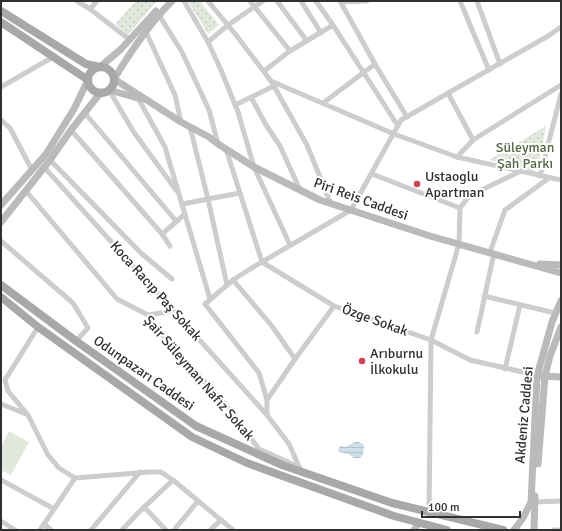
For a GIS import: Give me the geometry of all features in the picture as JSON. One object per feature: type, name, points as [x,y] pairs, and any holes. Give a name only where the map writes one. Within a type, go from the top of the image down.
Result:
[{"type":"main road","points":[[1,205],[46,154],[74,109],[88,80],[90,72],[93,69],[100,67],[130,40],[166,1]]},
{"type":"main road","points":[[1,222],[50,160],[84,112],[113,83],[114,78],[132,49],[158,15],[172,1]]},
{"type":"main road","points":[[1,12],[86,64],[108,69],[114,78]]},
{"type":"main road","points":[[1,22],[88,80],[90,87],[93,90],[105,91]]},
{"type":"main road","name":"Piri Reis Caddesi","points":[[114,78],[254,167],[320,200],[430,236],[561,273]]},
{"type":"main road","name":"Piri Reis Caddesi","points":[[105,91],[148,101]]},
{"type":"main road","points":[[529,264],[561,265]]},
{"type":"main road","name":"Odunpazarı Caddesi","points":[[1,285],[76,341],[196,426],[282,465],[300,469],[392,503],[503,530]]},
{"type":"main road","name":"Odunpazarı Caddesi","points":[[1,297],[38,327],[192,437],[277,474],[394,516],[419,522],[429,528],[447,530]]},
{"type":"main road","name":"Akdeniz Caddesi","points":[[514,530],[528,511],[530,502],[541,376],[555,313],[561,301]]},
{"type":"main road","name":"Akdeniz Caddesi","points":[[534,530],[541,376],[561,327]]},
{"type":"main road","points":[[541,376],[561,377]]},
{"type":"main road","points":[[277,474],[282,465]]},
{"type":"main road","points":[[414,530],[419,522]]},
{"type":"street","points":[[77,1],[90,9],[130,40]]},
{"type":"street","points":[[90,9],[97,1]]},
{"type":"street","points":[[184,1],[208,42],[235,105],[254,167],[290,245]]},
{"type":"street","points":[[208,1],[271,81],[307,145],[331,204]]},
{"type":"street","points":[[250,1],[290,51]]},
{"type":"street","points":[[208,42],[228,25],[263,1]]},
{"type":"street","points":[[277,1],[307,41]]},
{"type":"street","points":[[301,1],[321,33]]},
{"type":"street","points":[[316,1],[398,126]]},
{"type":"street","points":[[367,1],[340,2],[407,117]]},
{"type":"street","points":[[460,1],[489,70]]},
{"type":"street","points":[[477,1],[500,64]]},
{"type":"street","points":[[158,15],[182,52],[209,110],[218,144]]},
{"type":"street","points":[[264,71],[290,51],[333,25]]},
{"type":"street","points":[[267,415],[267,400],[259,373],[205,304],[233,280],[351,210],[394,134],[400,120],[500,64],[561,27]]},
{"type":"street","points":[[146,32],[175,95],[181,122]]},
{"type":"street","points":[[1,87],[53,57]]},
{"type":"street","points":[[322,103],[375,64]]},
{"type":"street","points":[[271,81],[394,134],[458,157],[561,180]]},
{"type":"street","points":[[458,157],[473,140],[561,85]]},
{"type":"street","points":[[235,105],[274,86]]},
{"type":"street","points":[[105,91],[179,194]]},
{"type":"street","points":[[448,93],[473,140]]},
{"type":"street","points":[[540,176],[561,94]]},
{"type":"street","points":[[251,97],[266,125],[280,146],[300,190]]},
{"type":"street","points":[[138,98],[165,147],[210,299]]},
{"type":"street","points":[[84,112],[176,221]]},
{"type":"street","points":[[1,120],[10,128],[32,170]]},
{"type":"street","points":[[190,127],[227,285]]},
{"type":"street","points":[[71,130],[162,234],[170,246]]},
{"type":"street","points":[[226,149],[262,262]]},
{"type":"street","points":[[50,160],[141,254],[172,279]]},
{"type":"street","name":"Koca Racıp Paş Sokak","points":[[44,167],[267,415],[289,444],[300,469]]},
{"type":"street","points":[[429,513],[431,340],[459,244],[460,208],[469,196],[521,171]]},
{"type":"street","points":[[372,174],[460,208]]},
{"type":"street","points":[[477,332],[492,253],[505,210],[549,178]]},
{"type":"street","name":"Şair Süleyman Nafız Sokak","points":[[26,191],[117,299],[148,315],[156,328],[225,404],[259,449],[300,469]]},
{"type":"street","points":[[182,204],[240,193]]},
{"type":"street","points":[[162,234],[184,214]]},
{"type":"street","points":[[1,241],[73,303],[88,328],[76,341]]},
{"type":"street","name":"Özge Sokak","points":[[262,262],[334,306],[431,340],[470,360],[541,376]]},
{"type":"street","points":[[233,280],[272,326],[295,359]]},
{"type":"street","points":[[484,296],[520,306],[555,313]]},
{"type":"street","points":[[267,400],[334,306]]},
{"type":"street","points":[[505,369],[520,306]]},
{"type":"street","points":[[148,315],[174,311]]},
{"type":"street","points":[[38,327],[3,379],[8,391],[28,415],[48,455],[58,468],[75,478],[140,472],[161,472],[173,480],[233,530]]},
{"type":"street","points":[[1,404],[28,415]]},
{"type":"street","points":[[91,530],[140,472]]},
{"type":"street","points":[[40,530],[75,478]]},
{"type":"street","points":[[1,480],[54,509]]},
{"type":"street","points":[[122,530],[173,480]]},
{"type":"street","points":[[174,530],[198,501]]},
{"type":"street","points":[[535,502],[561,501]]},
{"type":"street","points":[[144,507],[166,530]]},
{"type":"street","points":[[210,530],[221,520]]},
{"type":"street","points":[[1,521],[12,529]]},
{"type":"street","points":[[44,524],[51,530]]},
{"type":"street","points":[[554,530],[561,530]]},
{"type":"green space","points":[[136,1],[157,1],[128,35],[115,24]]},
{"type":"green space","points":[[188,1],[200,1],[219,25],[208,34]]},
{"type":"green space","name":"Süleyman Şah Parkı","points":[[546,126],[538,168],[534,172],[489,160]]},
{"type":"green space","points":[[9,431],[29,442],[11,475],[1,470],[1,447]]},
{"type":"shaded area","points":[[355,442],[359,442],[364,445],[363,455],[360,458],[354,458],[348,454],[339,452],[338,450],[340,446],[345,447]]},
{"type":"place","name":"Ustaoglu Apartman","points":[[417,184]]},
{"type":"place","name":"Arıburnu İlkokulu","points":[[362,361]]}]
